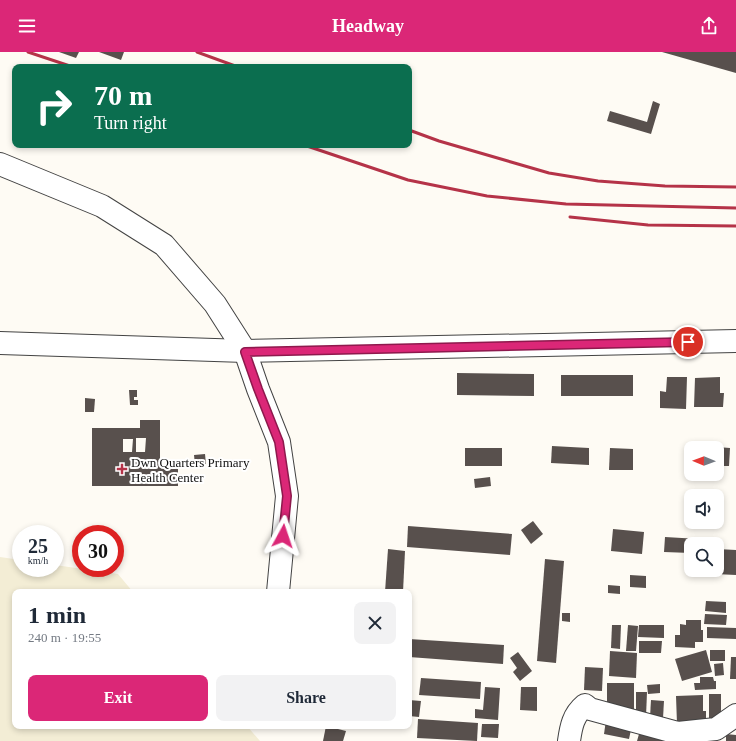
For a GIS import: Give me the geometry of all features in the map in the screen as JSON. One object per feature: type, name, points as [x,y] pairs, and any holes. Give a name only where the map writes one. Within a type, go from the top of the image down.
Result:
[{"type":"street","points":[[0,164],[102,206],[164,245],[215,304],[245,352],[279,442],[287,496],[278,589]]},
{"type":"street","points":[[0,343],[245,352],[736,341]]},
{"type":"street","points":[[569,741],[572,724],[578,711],[585,706],[590,710],[678,737],[716,729],[736,715]]},
{"type":"shaded area","points":[[0,557],[12,559],[12,577],[64,577],[64,566],[72,567],[72,577],[120,577],[130,589],[12,589],[12,729],[250,729],[260,741],[0,741]]},
{"type":"building","points":[[59,52],[79,52],[76,58]]},
{"type":"building","points":[[99,52],[124,52],[121,60]]},
{"type":"building","points":[[662,52],[736,52],[736,73]]},
{"type":"building","points":[[653,101],[660,104],[651,134],[607,121],[610,111],[647,122]]},
{"type":"building","points":[[457,373],[534,374],[534,396],[457,395]]},
{"type":"building","points":[[561,375],[633,375],[633,396],[561,396]]},
{"type":"building","points":[[667,377],[687,377],[686,409],[660,408],[660,391],[666,392]]},
{"type":"building","points":[[720,377],[720,393],[724,393],[723,407],[694,407],[695,378]]},
{"type":"building","points":[[129,390],[137,390],[137,397],[134,397],[134,400],[138,400],[138,405],[130,405]]},
{"type":"building","points":[[85,398],[95,399],[94,412],[85,412]]},
{"type":"building","points":[[140,420],[160,420],[160,467],[178,467],[178,486],[92,486],[92,428],[140,428]],"holes":[[[136,438],[146,438],[145,452],[136,452]],[[123,439],[133,439],[132,452],[123,452]]]},
{"type":"building","points":[[552,446],[589,448],[589,465],[551,463]]},
{"type":"building","points":[[465,448],[502,448],[502,466],[465,466]]},
{"type":"building","points":[[610,448],[633,449],[633,470],[609,470]]},
{"type":"building","points":[[724,448],[730,448],[729,466],[724,466]]},
{"type":"building","points":[[205,454],[206,464],[195,465],[194,455]]},
{"type":"building","points":[[490,477],[491,486],[475,488],[474,479]]},
{"type":"building","points":[[533,521],[543,534],[531,544],[521,530]]},
{"type":"building","points":[[408,526],[512,534],[510,555],[407,547]]},
{"type":"building","points":[[613,529],[644,532],[642,554],[611,551]]},
{"type":"building","points":[[665,537],[684,538],[684,553],[664,552]]},
{"type":"building","points":[[388,549],[405,551],[403,589],[385,589]]},
{"type":"building","points":[[724,549],[736,550],[736,575],[724,574]]},
{"type":"building","points":[[545,559],[564,561],[556,663],[537,661]]},
{"type":"building","points":[[630,575],[646,576],[646,588],[630,587]]},
{"type":"building","points":[[608,585],[620,586],[620,594],[608,593]]},
{"type":"building","points":[[706,601],[726,602],[726,613],[705,611]]},
{"type":"building","points":[[562,613],[570,613],[570,622],[562,621]]},
{"type":"building","points":[[705,614],[727,615],[726,625],[704,624]]},
{"type":"building","points":[[686,620],[701,620],[703,642],[695,642],[695,648],[675,647],[675,635],[680,635],[680,624],[686,625]]},
{"type":"building","points":[[612,625],[621,625],[620,649],[611,648]]},
{"type":"building","points":[[628,625],[638,626],[636,651],[626,651]]},
{"type":"building","points":[[639,625],[664,625],[664,638],[638,637]]},
{"type":"building","points":[[707,627],[736,628],[736,639],[707,638]]},
{"type":"building","points":[[412,639],[504,645],[503,664],[412,657]]},
{"type":"building","points":[[639,641],[662,641],[661,653],[639,653]]},
{"type":"building","points":[[706,650],[712,672],[682,681],[675,659]]},
{"type":"building","points":[[710,650],[725,650],[725,661],[710,661]]},
{"type":"building","points":[[610,651],[637,653],[636,678],[609,676]]},
{"type":"building","points":[[518,652],[532,671],[520,681],[513,672],[517,668],[510,658]]},
{"type":"building","points":[[731,657],[736,657],[736,679],[730,679]]},
{"type":"building","points":[[723,663],[724,675],[715,676],[714,664]]},
{"type":"building","points":[[585,667],[603,668],[602,691],[584,690]]},
{"type":"building","points":[[700,677],[713,677],[714,681],[716,681],[716,689],[695,690],[694,683],[700,683]]},
{"type":"building","points":[[421,678],[481,682],[480,699],[419,695]]},
{"type":"building","points":[[607,683],[634,683],[634,712],[607,711]]},
{"type":"building","points":[[660,684],[660,693],[648,694],[647,685]]},
{"type":"building","points":[[485,687],[500,688],[498,720],[475,718],[475,709],[483,710]]},
{"type":"building","points":[[521,687],[537,687],[537,711],[520,710]]},
{"type":"building","points":[[636,692],[647,692],[646,717],[636,717]]},
{"type":"building","points":[[709,694],[721,694],[721,721],[709,721]]},
{"type":"building","points":[[703,695],[703,711],[706,711],[706,719],[677,724],[676,696]]},
{"type":"building","points":[[412,700],[421,701],[419,717],[412,716]]},
{"type":"building","points":[[651,700],[664,701],[663,718],[650,717]]},
{"type":"building","points":[[418,719],[478,723],[477,741],[417,738]]},
{"type":"building","points":[[606,720],[632,725],[629,739],[604,734]]},
{"type":"building","points":[[482,724],[499,724],[498,738],[481,737]]},
{"type":"building","points":[[641,727],[670,741],[637,741]]},
{"type":"building","points":[[325,729],[338,729],[346,731],[343,741],[323,741]]},
{"type":"building","points":[[726,734],[736,735],[736,741],[726,741]]},
{"type":"railway","points":[[28,52],[64,64]]},
{"type":"railway","points":[[197,52],[230,64]]},
{"type":"railway","points":[[412,131],[439,141],[549,173],[598,181],[665,186],[736,187]]},
{"type":"railway","points":[[313,148],[408,180],[487,196],[566,204],[736,208]]},
{"type":"railway","points":[[570,217],[648,225],[736,226]]},
{"type":"place","name":"Dwn Quarters Primary Health Center","points":[[122,469]]},
{"type":"route","points":[[283,536],[287,496],[279,442],[245,352],[688,342]]}]
